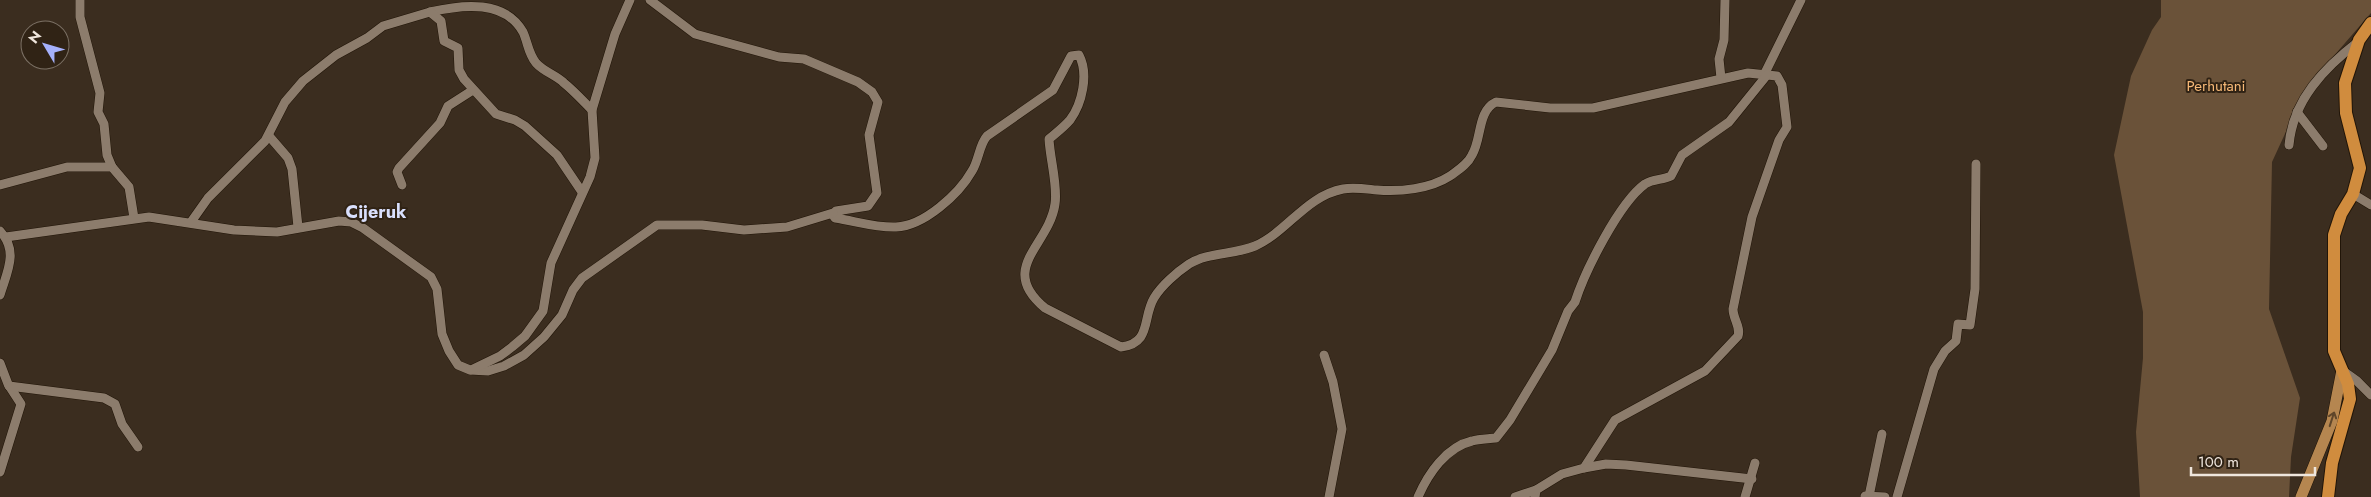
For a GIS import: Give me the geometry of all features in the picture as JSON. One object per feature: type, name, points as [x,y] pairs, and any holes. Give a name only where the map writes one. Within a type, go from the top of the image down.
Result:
[{"type":"highway","points":[[2328,497],[2332,463],[2350,398],[2348,384],[2334,351],[2334,235],[2341,214],[2353,194],[2360,168],[2344,97],[2350,62],[2359,40],[2371,23]]},
{"type":"main road","points":[[2301,497],[2332,421],[2342,370]]},
{"type":"street","points":[[80,0],[80,17],[100,93],[98,112],[104,124],[107,155],[112,167],[129,187],[134,218]]},
{"type":"street","points":[[470,370],[500,356],[512,347],[535,323],[542,311],[551,262],[595,158],[592,110],[615,34],[630,0]]},
{"type":"street","points":[[0,295],[11,250],[3,234],[149,217],[234,230],[277,232],[330,222],[351,222],[431,277],[437,289],[442,334],[449,351],[458,365],[470,370],[488,371],[504,366],[524,355],[544,337],[562,315],[573,290],[582,278],[657,225],[702,225],[744,230],[788,227],[850,208],[868,206],[877,193],[869,135],[878,106],[874,94],[853,79],[804,59],[779,57],[695,34],[650,0]]},
{"type":"street","points":[[1721,78],[1719,59],[1724,40],[1725,0]]},
{"type":"street","points":[[1418,497],[1435,467],[1453,449],[1472,441],[1496,438],[1510,420],[1552,350],[1568,311],[1575,302],[1614,222],[1646,183],[1671,176],[1682,155],[1729,122],[1765,75],[1801,0]]},
{"type":"street","points":[[191,222],[208,198],[268,136],[285,102],[297,87],[326,62],[367,38],[383,26],[430,12],[479,2],[505,8],[520,25],[526,46],[537,64],[563,81],[592,110]]},
{"type":"street","points":[[430,12],[441,21],[444,41],[458,48],[461,74],[473,90],[496,114],[515,120],[525,126],[557,155],[582,192]]},
{"type":"street","points":[[2288,145],[2290,129],[2306,95],[2330,64],[2359,40]]},
{"type":"street","points":[[833,213],[835,218],[893,227],[917,222],[952,197],[962,186],[977,162],[982,141],[1053,90],[1071,56],[1079,55],[1083,68],[1083,84],[1078,107],[1069,121],[1049,139],[1055,206],[1026,265],[1025,283],[1036,300],[1045,308],[1115,346],[1128,346],[1143,335],[1151,305],[1157,294],[1194,261],[1254,246],[1272,235],[1308,206],[1341,189],[1392,191],[1422,187],[1447,178],[1462,168],[1473,155],[1487,110],[1496,102],[1550,108],[1593,108],[1748,73],[1777,76],[1781,81],[1788,121],[1786,130],[1779,140],[1752,217],[1732,309],[1739,329],[1738,336],[1704,371],[1616,420],[1584,468]]},
{"type":"street","points":[[402,185],[397,172],[399,168],[440,123],[448,106],[473,90]]},
{"type":"street","points":[[2297,112],[2323,146]]},
{"type":"street","points":[[268,136],[288,158],[292,169],[298,227]]},
{"type":"street","points":[[1897,497],[1934,369],[1945,351],[1956,341],[1958,324],[1970,324],[1975,280],[1976,164]]},
{"type":"street","points":[[0,185],[60,168],[112,167]]},
{"type":"street","points":[[2353,194],[2370,204]]},
{"type":"street","points":[[1324,355],[1333,382],[1342,429],[1329,497]]},
{"type":"street","points":[[0,363],[9,386],[21,404],[0,472]]},
{"type":"street","points":[[2342,370],[2371,395]]},
{"type":"street","points":[[9,386],[104,398],[117,408],[122,424],[138,447]]},
{"type":"street","points":[[1882,434],[1867,497],[1884,497]]},
{"type":"street","points":[[1745,497],[1752,479],[1755,463]]},
{"type":"street","points":[[1515,497],[1535,494],[1562,474],[1606,464],[1752,479]]},
{"type":"green space","name":"Perhutani","points":[[2161,0],[2371,0],[2371,13],[2306,88],[2272,162],[2269,309],[2300,398],[2291,457],[2289,497],[2140,497],[2136,432],[2143,358],[2143,312],[2114,155],[2131,76],[2152,30],[2161,17]]},
{"type":"district","name":"Cijeruk","points":[[376,212]]}]
